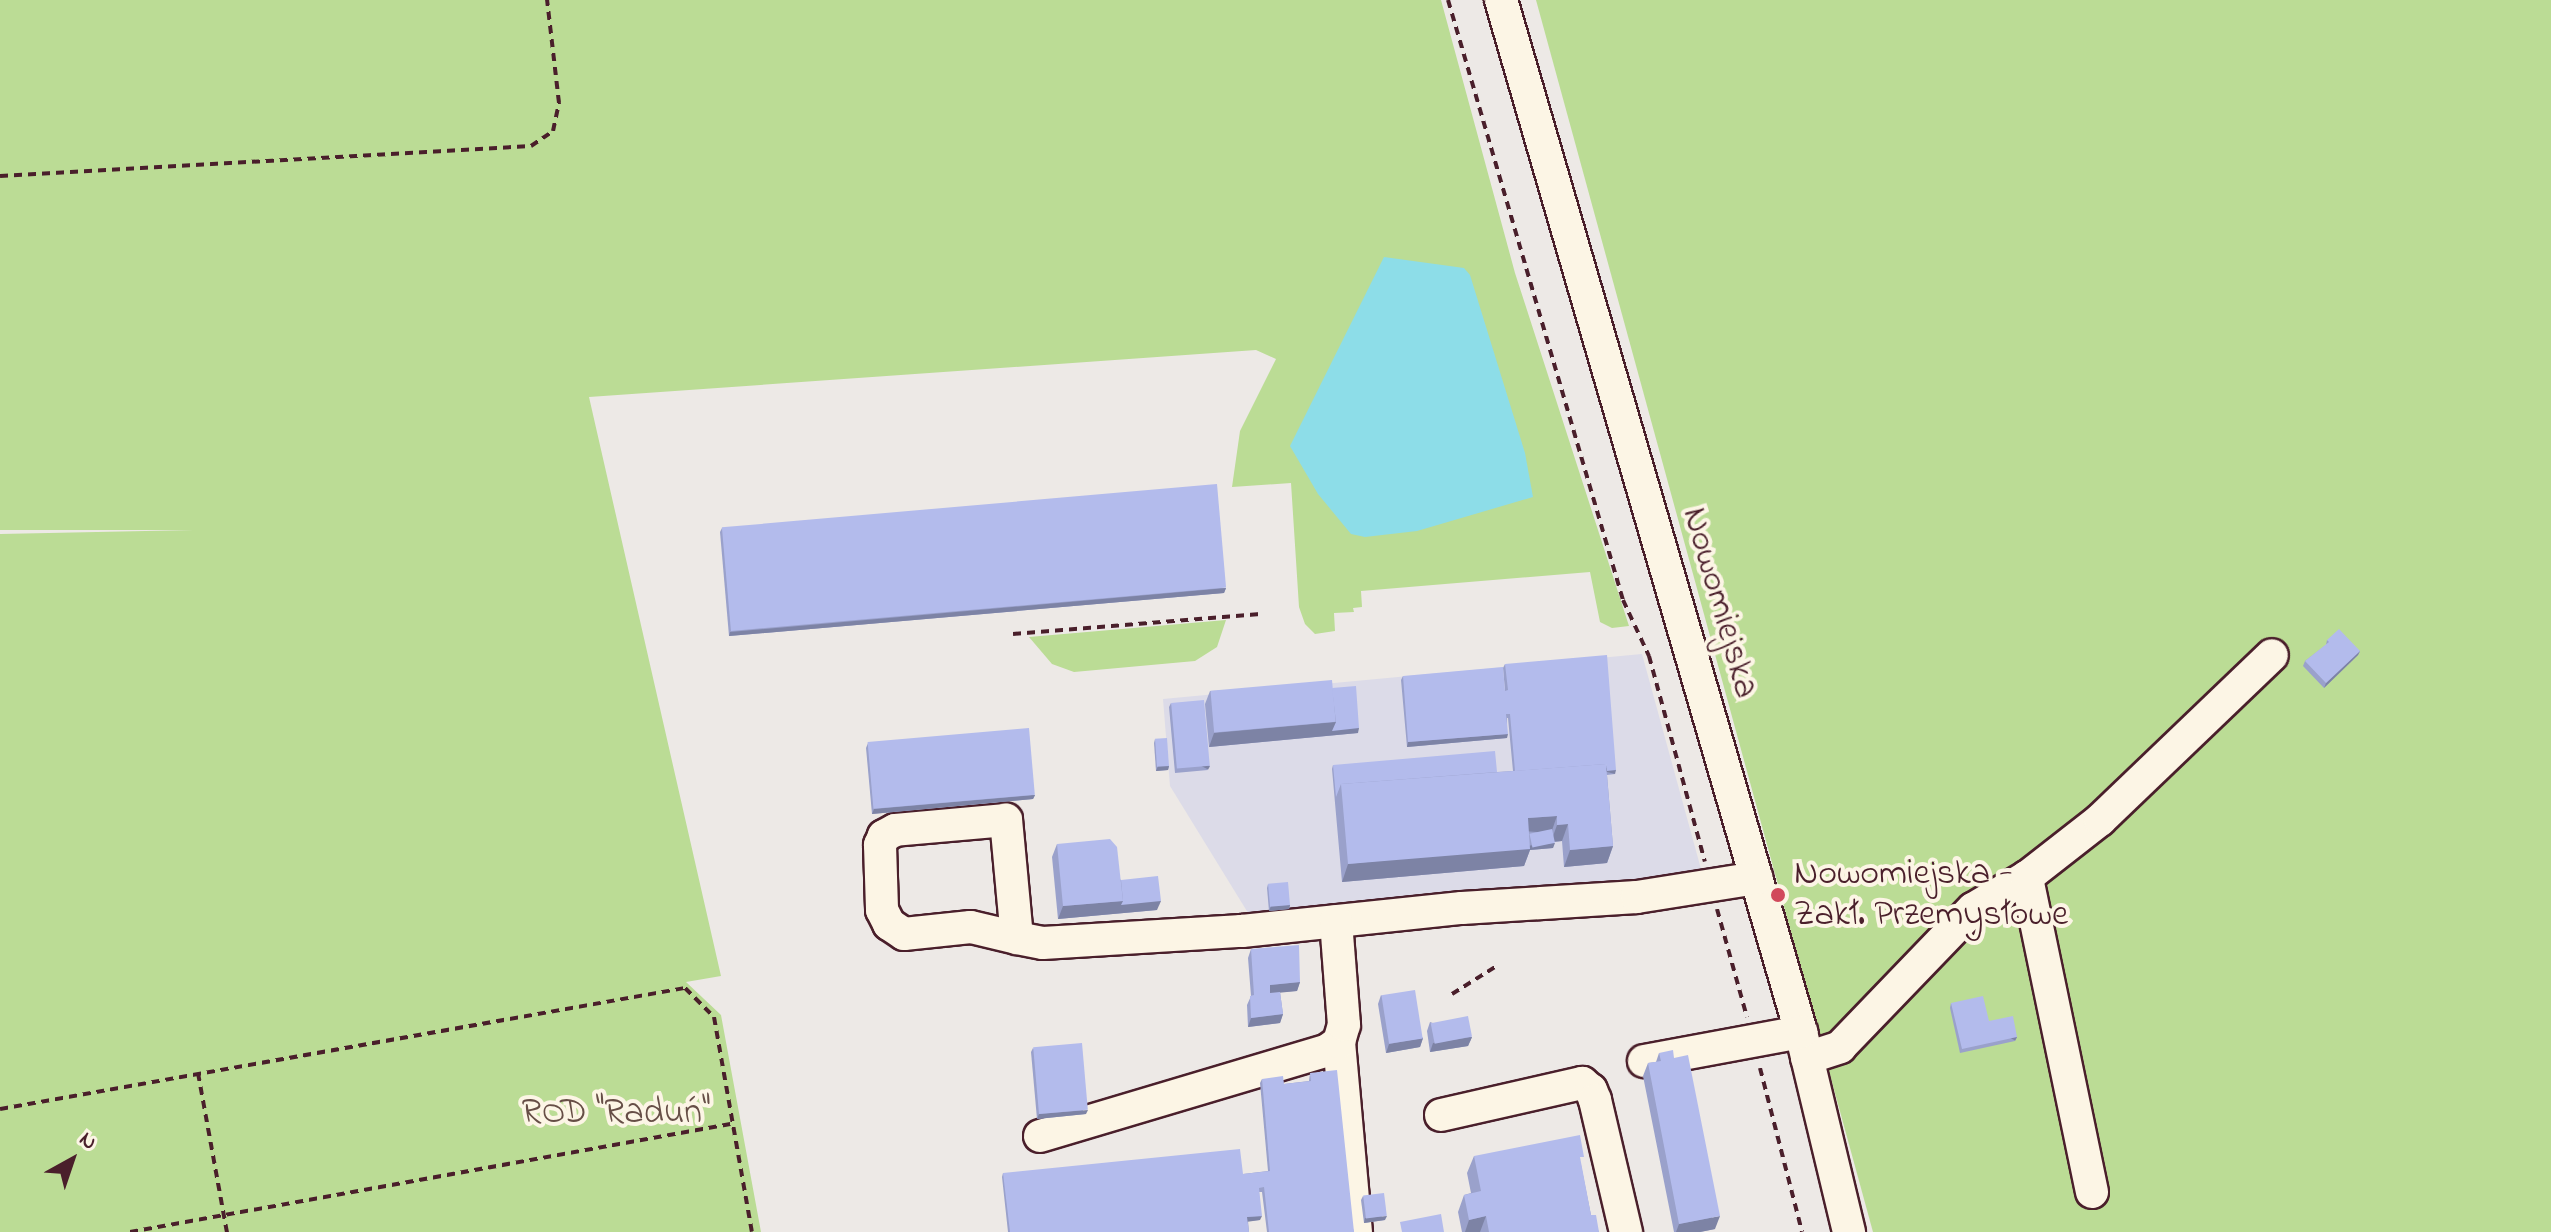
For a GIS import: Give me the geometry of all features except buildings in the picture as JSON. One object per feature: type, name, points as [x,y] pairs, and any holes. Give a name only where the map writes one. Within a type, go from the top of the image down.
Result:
[{"type":"street","name":"Nowomiejska","points":[[1501,0],[1757,878],[1804,1045],[1849,1232]]},
{"type":"street","points":[[1644,1061],[1754,1041],[1840,1047],[1973,909],[2027,877],[2100,820],[2272,655]]},
{"type":"street","points":[[1017,938],[1006,820],[895,830],[884,836],[880,845],[882,910],[889,924],[904,934],[971,927],[1017,938],[1043,943],[1242,931],[1468,908],[1637,897],[1711,888],[1757,878]]},
{"type":"street","points":[[2027,877],[2092,1192]]},
{"type":"street","points":[[1336,921],[1343,1014],[1339,1042],[1356,1232]]},
{"type":"street","points":[[1040,1136],[1328,1050],[1339,1042]]},
{"type":"street","points":[[1441,1115],[1582,1083],[1591,1090],[1595,1100],[1626,1232]]},
{"type":"path","points":[[0,176],[531,146],[553,131],[559,103],[547,0]]},
{"type":"path","points":[[1448,0],[1623,600],[1649,656],[1754,1041],[1802,1232]]},
{"type":"path","points":[[1013,634],[1260,614]]},
{"type":"path","points":[[1452,994],[1495,967]]},
{"type":"path","points":[[0,1109],[685,988],[714,1017],[730,1124],[752,1232]]},
{"type":"path","points":[[198,1073],[227,1232]]},
{"type":"path","points":[[130,1232],[730,1124]]},
{"type":"shaded area","points":[[1642,654],[1704,880],[1253,921],[1170,786],[1163,699]]},
{"type":"green space","name":"ROD \"Raduń\"","points":[[0,0],[1441,0],[1515,273],[1629,626],[1612,628],[1600,622],[1590,572],[1361,591],[1362,607],[1353,608],[1354,612],[1334,613],[1335,631],[1315,634],[1305,624],[1299,607],[1291,483],[1232,487],[1240,431],[1276,359],[1256,350],[589,397],[721,976],[686,982],[721,1015],[761,1232],[0,1232],[0,534],[194,530],[0,530]]},
{"type":"green space","points":[[1536,0],[2551,0],[2551,1232],[1873,1232]]},
{"type":"green space","points":[[1226,620],[1217,647],[1195,661],[1074,672],[1052,664],[1029,637]]},
{"type":"water","points":[[1384,257],[1464,268],[1470,275],[1525,453],[1533,497],[1417,531],[1365,537],[1351,534],[1318,494],[1290,446]]},
{"type":"place","name":"Nowomiejska - Zakł. Przemysłowe","points":[[1778,895]]}]
